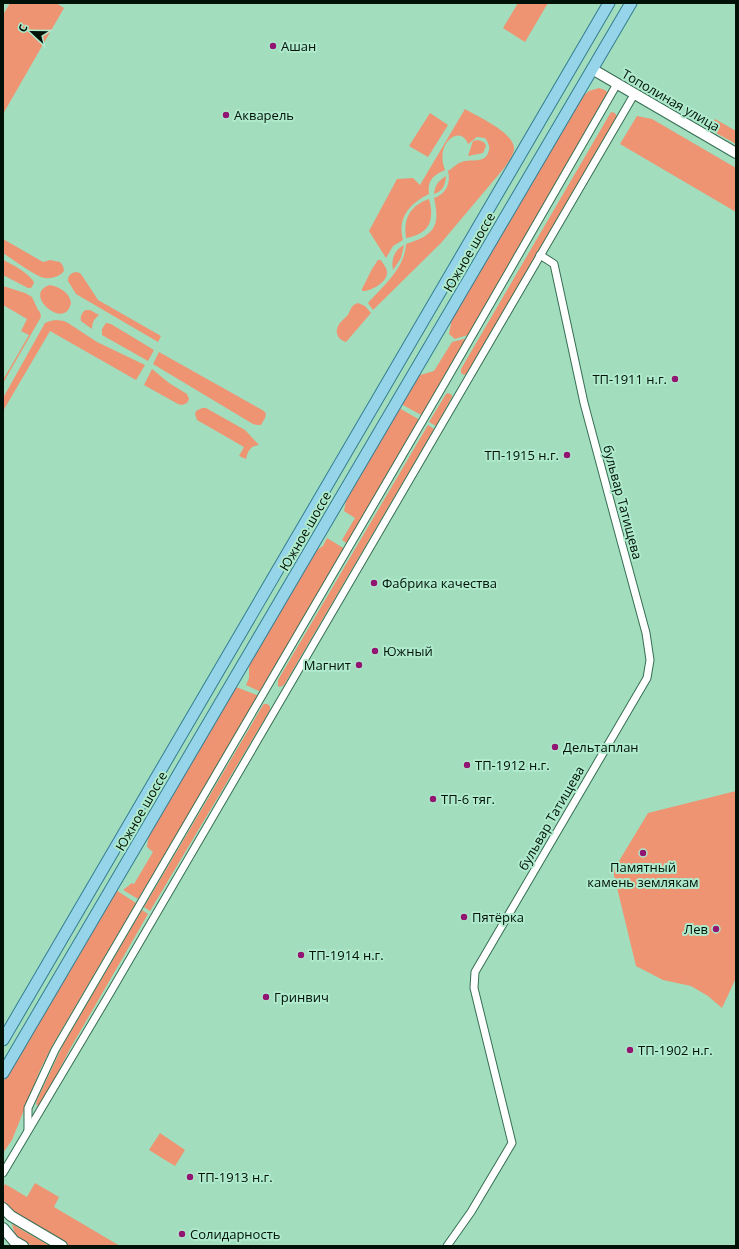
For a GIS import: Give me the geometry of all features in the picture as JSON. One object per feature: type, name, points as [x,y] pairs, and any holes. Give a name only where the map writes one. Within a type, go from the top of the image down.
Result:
[{"type":"main road","name":"Южное шоссе","points":[[3,1040],[609,3]]},
{"type":"main road","name":"Южное шоссе","points":[[3,1073],[631,3]]},
{"type":"main road","points":[[575,60],[592,69]]},
{"type":"main road","name":"Тополиная улица","points":[[592,69],[736,153]]},
{"type":"main road","points":[[3,1208],[10,1216],[62,1246]]},
{"type":"main road","points":[[3,1228],[14,1241],[23,1246]]},
{"type":"street","points":[[28,1133],[28,1108],[55,1050],[618,84]]},
{"type":"street","points":[[3,1173],[28,1133],[635,93]]},
{"type":"street","name":"бульвар Татищева","points":[[448,1246],[471,1212],[512,1143],[474,988],[475,972],[647,678],[650,660],[646,633],[584,403],[554,264],[540,255]]},
{"type":"shaded area","points":[[10,3],[56,3],[64,8],[3,114],[3,15]]},
{"type":"shaded area","points":[[518,3],[548,3],[525,42],[503,28]]},
{"type":"shaded area","points":[[599,88],[605,90],[609,94],[471,334],[455,339],[449,334],[452,318],[583,96],[589,91]]},
{"type":"shaded area","points":[[465,109],[503,132],[513,144],[513,154],[505,167],[441,243],[373,310],[368,303],[397,269],[405,253],[406,244],[423,238],[433,229],[436,216],[434,198],[442,194],[447,188],[449,180],[448,171],[460,163],[482,159],[487,155],[489,147],[485,138],[477,137],[468,144],[465,138],[460,136],[455,136],[450,139],[443,151],[445,170],[434,176],[430,182],[429,194],[416,202],[407,212],[402,225],[403,240],[393,246],[386,258],[369,231],[397,179],[413,178],[420,185]]},
{"type":"shaded area","points":[[611,112],[615,113],[617,117],[616,119],[467,373],[464,375],[461,373],[461,369]]},
{"type":"shaded area","points":[[430,113],[448,125],[428,157],[409,146]]},
{"type":"shaded area","points":[[637,116],[652,119],[736,168],[736,212],[620,144]]},
{"type":"shaded area","points":[[715,119],[736,131],[736,144],[709,129]]},
{"type":"shaded area","points":[[478,140],[484,142],[486,146],[483,153],[468,156],[473,141]]},
{"type":"shaded area","points":[[446,176],[443,188],[434,194],[437,184]]},
{"type":"shaded area","points":[[429,199],[431,214],[428,225],[425,230],[420,233],[406,238],[405,231],[409,214],[417,205]]},
{"type":"shaded area","points":[[3,239],[43,262],[50,260],[60,262],[64,271],[60,275],[50,278],[44,278],[36,275],[3,253]]},
{"type":"shaded area","points":[[404,245],[401,258],[393,270],[392,263],[394,256],[396,252]]},
{"type":"shaded area","points":[[3,260],[20,269],[31,278],[34,282],[31,288],[28,288],[3,275]]},
{"type":"shaded area","points":[[378,260],[381,260],[386,268],[387,276],[378,286],[362,291],[372,269]]},
{"type":"shaded area","points":[[72,273],[80,273],[98,300],[161,336],[158,342],[76,294],[68,281],[68,278]]},
{"type":"shaded area","points":[[50,285],[61,289],[69,296],[71,303],[66,312],[61,314],[55,313],[44,304],[41,299],[40,293],[43,289]]},
{"type":"shaded area","points":[[3,286],[25,293],[32,297],[41,317],[3,383],[3,380],[29,335],[21,331],[27,319],[3,305]]},
{"type":"shaded area","points":[[358,303],[365,306],[371,313],[346,342],[343,341],[337,334],[337,328],[348,315],[353,306]]},
{"type":"shaded area","points":[[86,310],[90,310],[99,315],[92,325],[92,329],[81,321],[82,314]]},
{"type":"shaded area","points":[[56,320],[68,323],[97,342],[145,365],[136,380],[50,331],[3,411],[3,398],[45,323]]},
{"type":"shaded area","points":[[106,323],[111,324],[154,350],[148,361],[102,335],[102,329]]},
{"type":"shaded area","points":[[468,338],[423,416],[401,404],[417,376],[434,371],[452,342]]},
{"type":"shaded area","points":[[159,352],[264,411],[266,414],[261,425],[253,424],[153,364]]},
{"type":"shaded area","points":[[152,369],[169,383],[187,394],[189,399],[187,403],[182,405],[178,404],[144,385]]},
{"type":"shaded area","points":[[448,393],[452,395],[452,397],[436,426],[429,422]]},
{"type":"shaded area","points":[[206,408],[245,430],[259,445],[253,446],[250,449],[246,459],[239,456],[244,447],[197,420],[195,414],[196,411]]},
{"type":"shaded area","points":[[399,408],[420,420],[348,544],[342,540],[355,518],[344,511],[347,496]]},
{"type":"shaded area","points":[[428,425],[434,429],[284,685],[280,687],[278,686],[278,680]]},
{"type":"shaded area","points":[[327,538],[345,549],[261,692],[246,685],[249,678],[249,665],[315,551],[323,546]]},
{"type":"shaded area","points":[[236,687],[259,696],[138,899],[123,890],[132,883],[134,884],[153,852],[147,847],[149,833]]},
{"type":"shaded area","points":[[264,704],[270,706],[270,710],[150,911],[144,907]]},
{"type":"shaded area","points":[[736,791],[736,978],[722,1008],[708,996],[691,986],[663,980],[636,966],[613,871],[648,813]]},
{"type":"shaded area","points":[[116,890],[136,903],[52,1046],[40,1070],[12,1140],[3,1153],[3,1082]]},
{"type":"shaded area","points":[[142,910],[148,914],[70,1049],[41,1105],[38,1106],[36,1104],[37,1100],[63,1045]]},
{"type":"shaded area","points":[[160,1133],[185,1150],[175,1166],[149,1150]]},
{"type":"shaded area","points":[[35,1183],[59,1197],[54,1207],[120,1246],[70,1246],[12,1212],[6,1206],[3,1200],[3,1188],[5,1184],[27,1197]]},
{"type":"shaded area","points":[[12,1224],[50,1246],[31,1245],[21,1241],[17,1237]]},
{"type":"place","name":"Ашан","points":[[273,46]]},
{"type":"place","name":"Акварель","points":[[226,115]]},
{"type":"place","name":"ТП-1911 н.г.","points":[[675,379]]},
{"type":"place","name":"ТП-1915 н.г.","points":[[567,455]]},
{"type":"place","name":"Фабрика качества","points":[[374,583]]},
{"type":"place","name":"Южный","points":[[375,651]]},
{"type":"place","name":"Магнит","points":[[359,665]]},
{"type":"place","name":"Дельтаплан","points":[[555,747]]},
{"type":"place","name":"ТП-1912 н.г.","points":[[467,765]]},
{"type":"place","name":"ТП-6 тяг.","points":[[433,799]]},
{"type":"place","name":"Памятный камень землякам","points":[[643,853]]},
{"type":"place","name":"Пятёрка","points":[[464,917]]},
{"type":"place","name":"Лев","points":[[716,929]]},
{"type":"place","name":"ТП-1914 н.г.","points":[[301,955]]},
{"type":"place","name":"Гринвич","points":[[266,997]]},
{"type":"place","name":"ТП-1902 н.г.","points":[[630,1050]]},
{"type":"place","name":"ТП-1913 н.г.","points":[[190,1177]]},
{"type":"place","name":"Солидарность","points":[[182,1234]]}]
